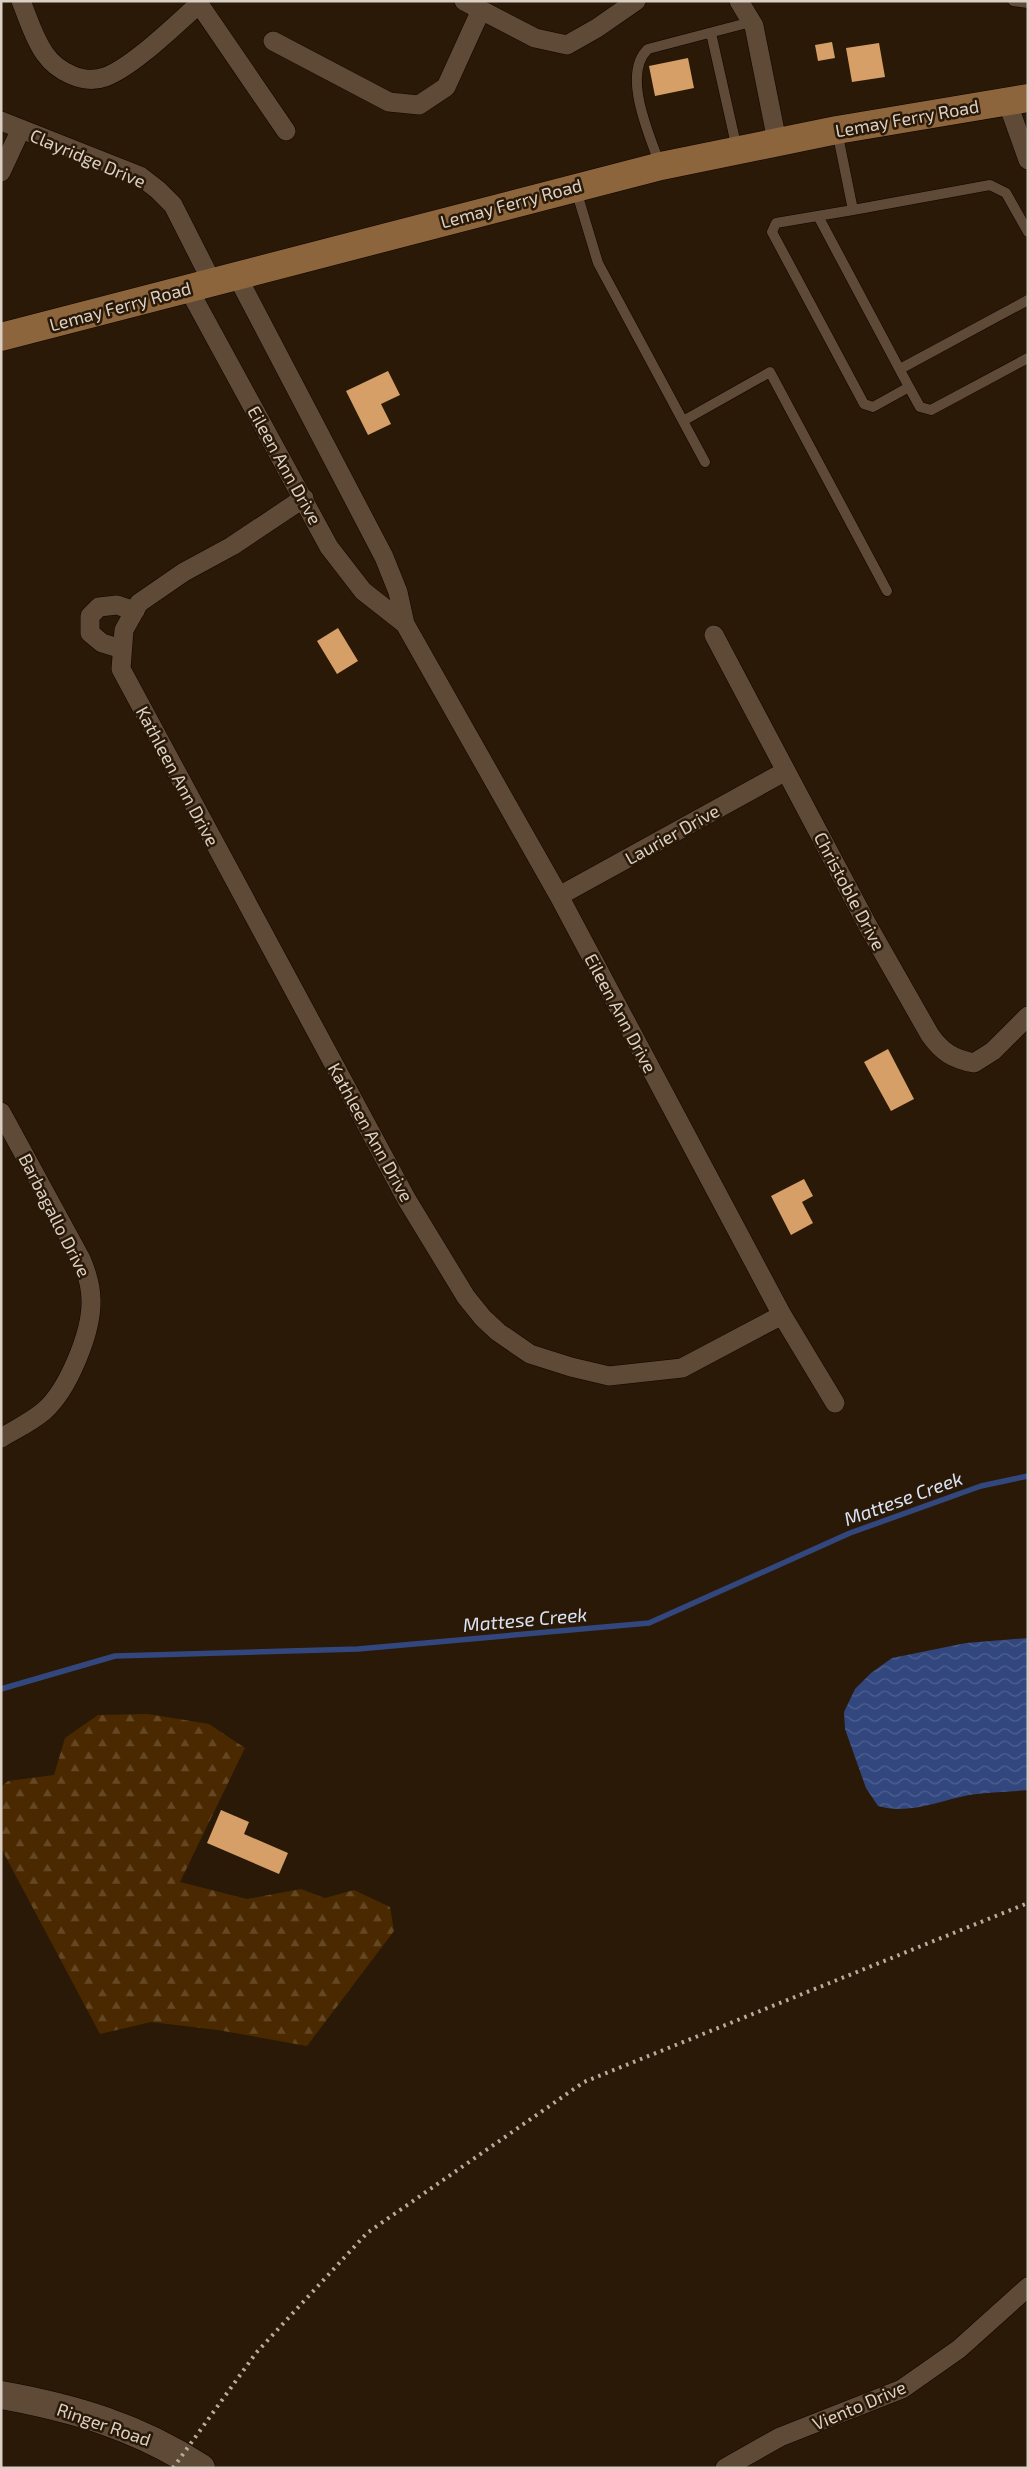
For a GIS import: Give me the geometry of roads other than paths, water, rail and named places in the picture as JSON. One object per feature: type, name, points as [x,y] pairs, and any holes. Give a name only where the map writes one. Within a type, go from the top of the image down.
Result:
[{"type":"main road","name":"Lemay Ferry Road","points":[[1,337],[575,186],[777,141],[1018,100]]},
{"type":"street","points":[[21,1],[44,54],[62,72],[89,79],[105,77],[138,56],[198,3],[286,131]]},
{"type":"street","points":[[464,1],[535,38],[567,44],[597,28],[636,1]]},
{"type":"street","points":[[738,1],[751,22],[777,141]]},
{"type":"street","points":[[273,41],[389,102],[419,104],[446,87],[482,10]]},
{"type":"street","points":[[1018,100],[1028,160]]},
{"type":"street","name":"Clayridge Drive","points":[[1,121],[140,176],[173,205],[213,282]]},
{"type":"street","points":[[1,172],[21,129]]},
{"type":"street","name":"Eileen Ann Drive","points":[[213,282],[304,498],[329,547],[363,591],[405,624]]},
{"type":"street","name":"Eileen Ann Drive","points":[[213,282],[384,556],[398,592],[405,624],[559,896],[782,1315],[835,1402]]},
{"type":"street","name":"Kathleen Ann Drive","points":[[304,498],[232,546],[184,572],[139,603],[124,630],[120,669],[407,1200],[466,1297],[483,1318],[498,1332],[530,1354],[571,1368],[609,1376],[682,1368],[782,1315]]},
{"type":"street","points":[[122,649],[102,643],[90,633],[90,616],[99,607],[117,606],[135,611]]},
{"type":"street","name":"Christoble Drive","points":[[714,635],[873,934],[930,1036],[940,1050],[956,1060],[974,1063],[994,1051],[1028,1016]]},
{"type":"street","name":"Laurier Drive","points":[[559,896],[786,771]]},
{"type":"street","name":"Barbagallo Drive","points":[[1,1112],[81,1259],[89,1278],[91,1301],[85,1336],[73,1368],[55,1398],[44,1410],[27,1423],[1,1438]]},
{"type":"street","name":"Viento Drive","points":[[725,2468],[780,2437],[902,2389],[959,2349],[1028,2287]]},
{"type":"street","name":"Ringer Road","points":[[1,2396],[81,2413],[117,2425],[139,2433],[201,2468]]},
{"type":"lane","points":[[1012,1],[1028,3]]},
{"type":"lane","points":[[661,166],[638,96],[638,62],[648,49],[751,22]]},
{"type":"lane","points":[[711,33],[737,149]]},
{"type":"lane","points":[[837,130],[853,210]]},
{"type":"lane","points":[[909,387],[873,407],[864,404],[772,232],[776,223],[990,185],[1006,193],[1028,232]]},
{"type":"lane","points":[[575,186],[598,263],[705,462]]},
{"type":"lane","points":[[818,216],[920,407],[931,410],[1028,358]]},
{"type":"lane","points":[[900,369],[1028,300]]},
{"type":"lane","points":[[683,421],[770,372],[887,591]]},
{"type":"water","points":[[1028,1638],[1028,1790],[969,1795],[912,1808],[901,1809],[878,1806],[866,1788],[845,1729],[844,1712],[855,1689],[871,1673],[892,1658],[966,1643]]},
{"type":"waterway","name":"Mattese Creek","points":[[1,1689],[115,1656],[358,1649],[649,1623],[850,1533],[981,1486],[1028,1476]]},
{"type":"railway","points":[[173,2468],[256,2353],[367,2233],[584,2082],[1028,1903]]}]
